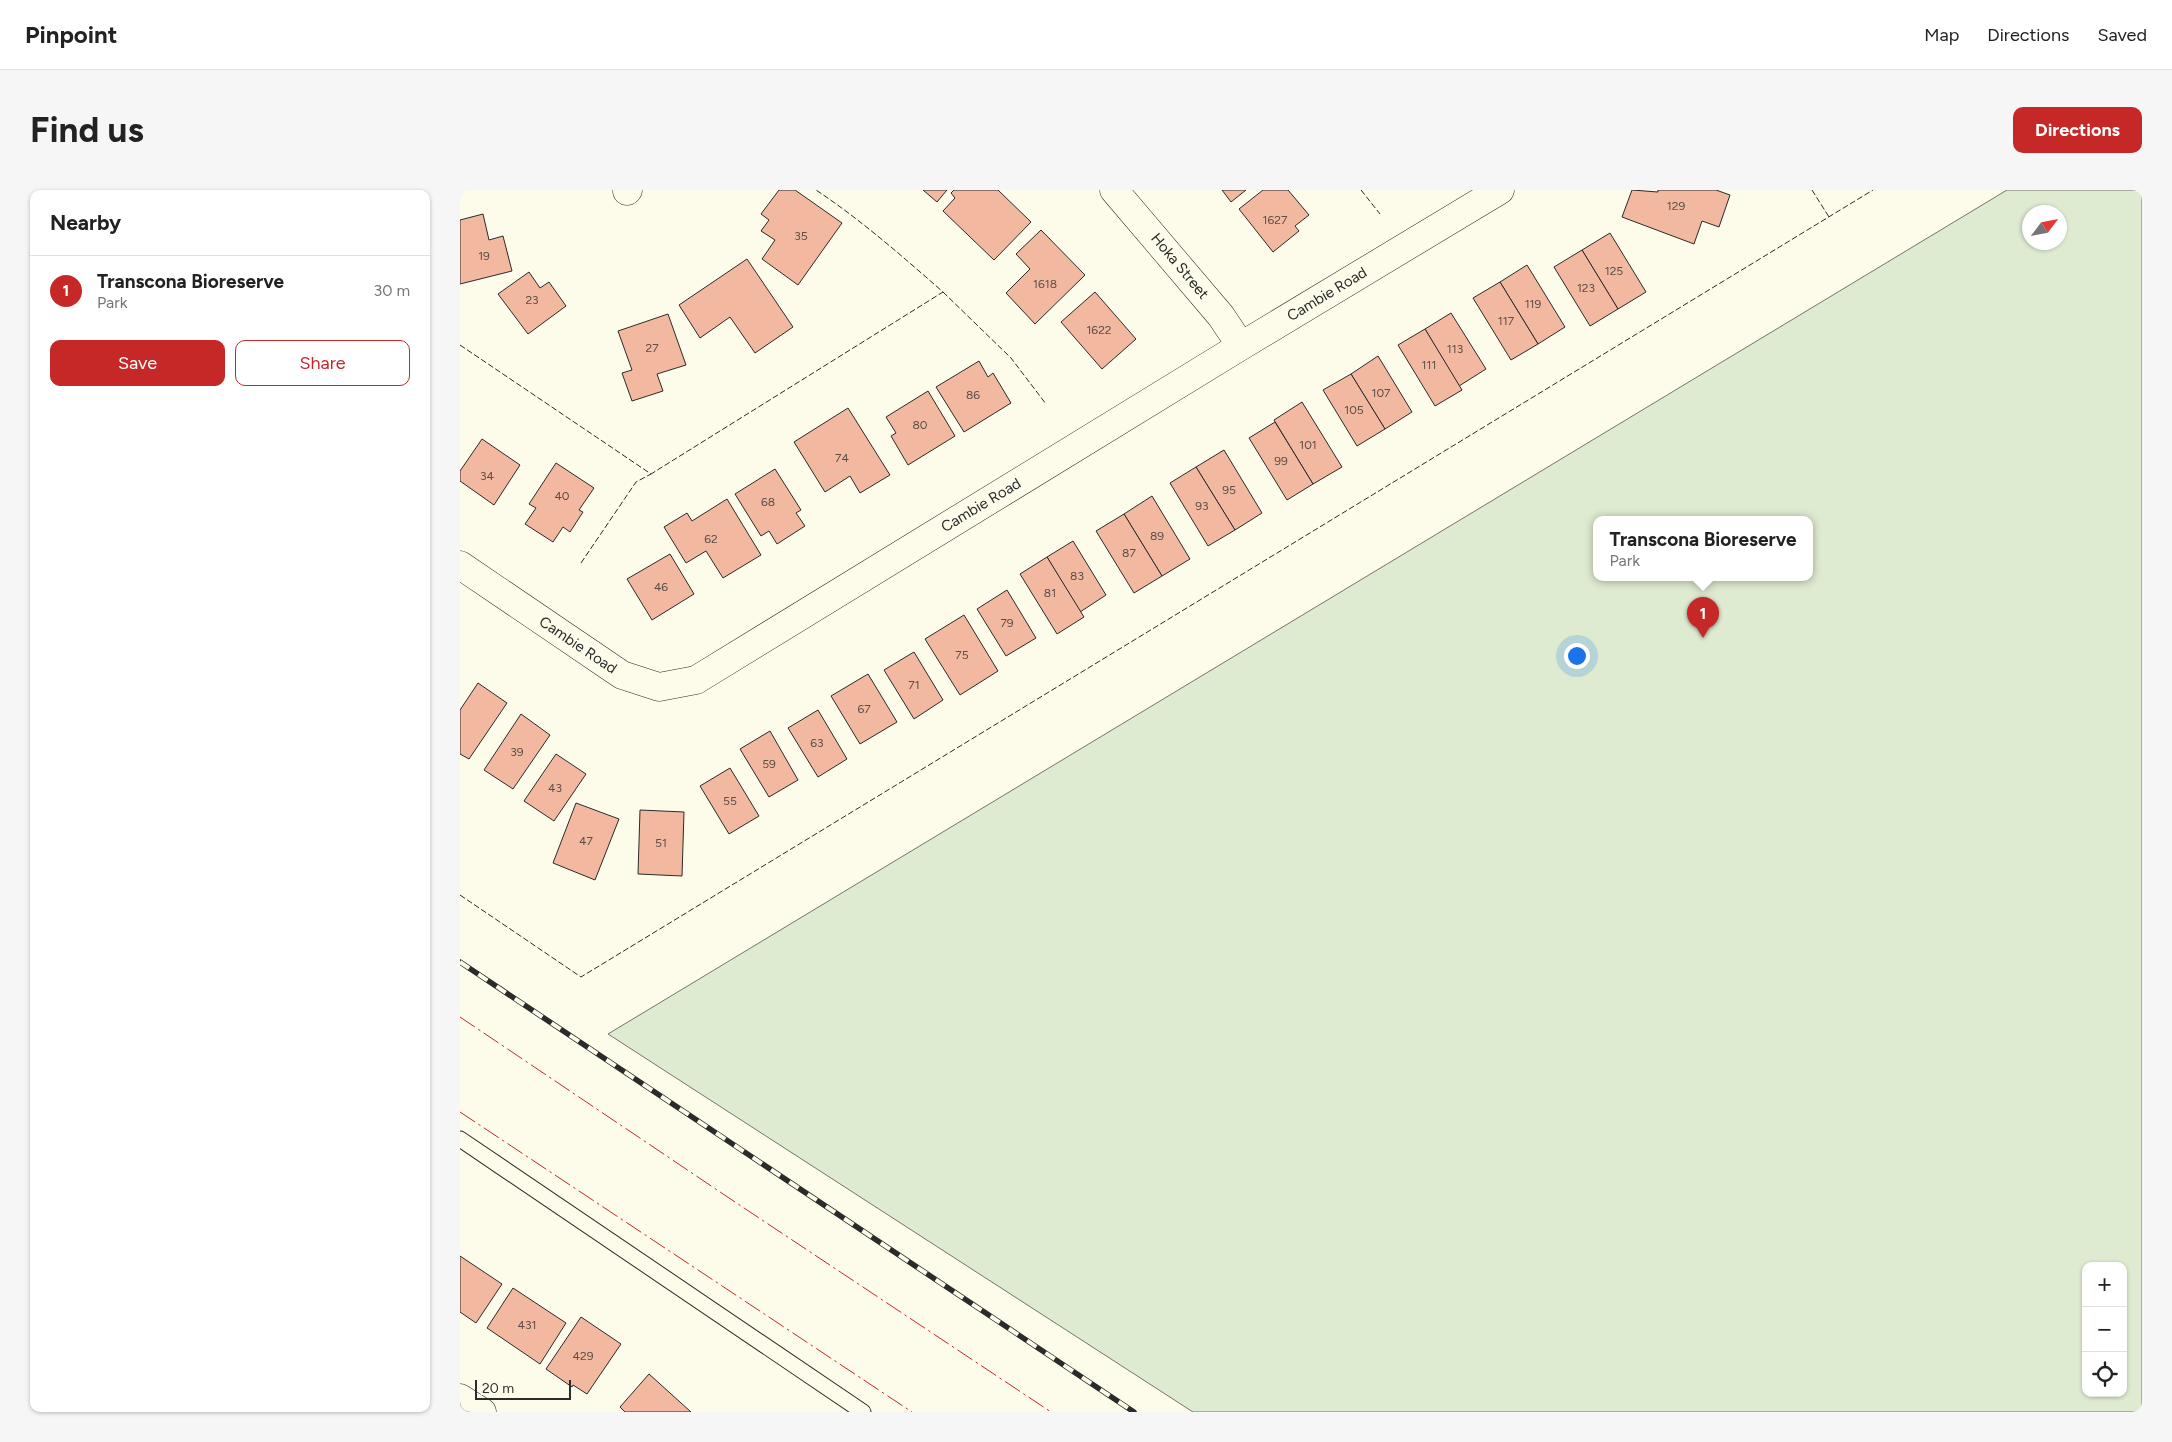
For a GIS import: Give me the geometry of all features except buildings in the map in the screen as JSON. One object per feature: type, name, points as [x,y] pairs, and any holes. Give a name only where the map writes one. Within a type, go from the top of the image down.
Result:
[{"type":"street","name":"Hoka Street","points":[[1114,190],[1221,316],[1241,346]]},
{"type":"street","name":"Cambie Road","points":[[460,565],[622,675],[659,687],[696,680],[1241,346],[1500,190]]},
{"type":"street","points":[[460,1398],[482,1412]]},
{"type":"lane","points":[[460,1139],[863,1412]]},
{"type":"green space","points":[[2007,190],[2142,190],[2142,1412],[1193,1412],[608,1034]]},
{"type":"railway","points":[[460,962],[1134,1412]]},
{"type":"fence","points":[[460,345],[651,474],[943,292],[865,226],[816,190]]},
{"type":"fence","points":[[1361,190],[1380,214]]},
{"type":"fence","points":[[1812,190],[1829,217]]},
{"type":"fence","points":[[460,895],[581,977],[1873,190]]},
{"type":"fence","points":[[943,292],[1011,358],[1046,404]]},
{"type":"fence","points":[[581,563],[636,482],[651,474]]},
{"type":"power","points":[[460,1017],[1051,1412]]},
{"type":"power","points":[[460,1112],[912,1412]]},
{"type":"place","name":"Transcona Bioreserve","points":[[1703,638]]}]
